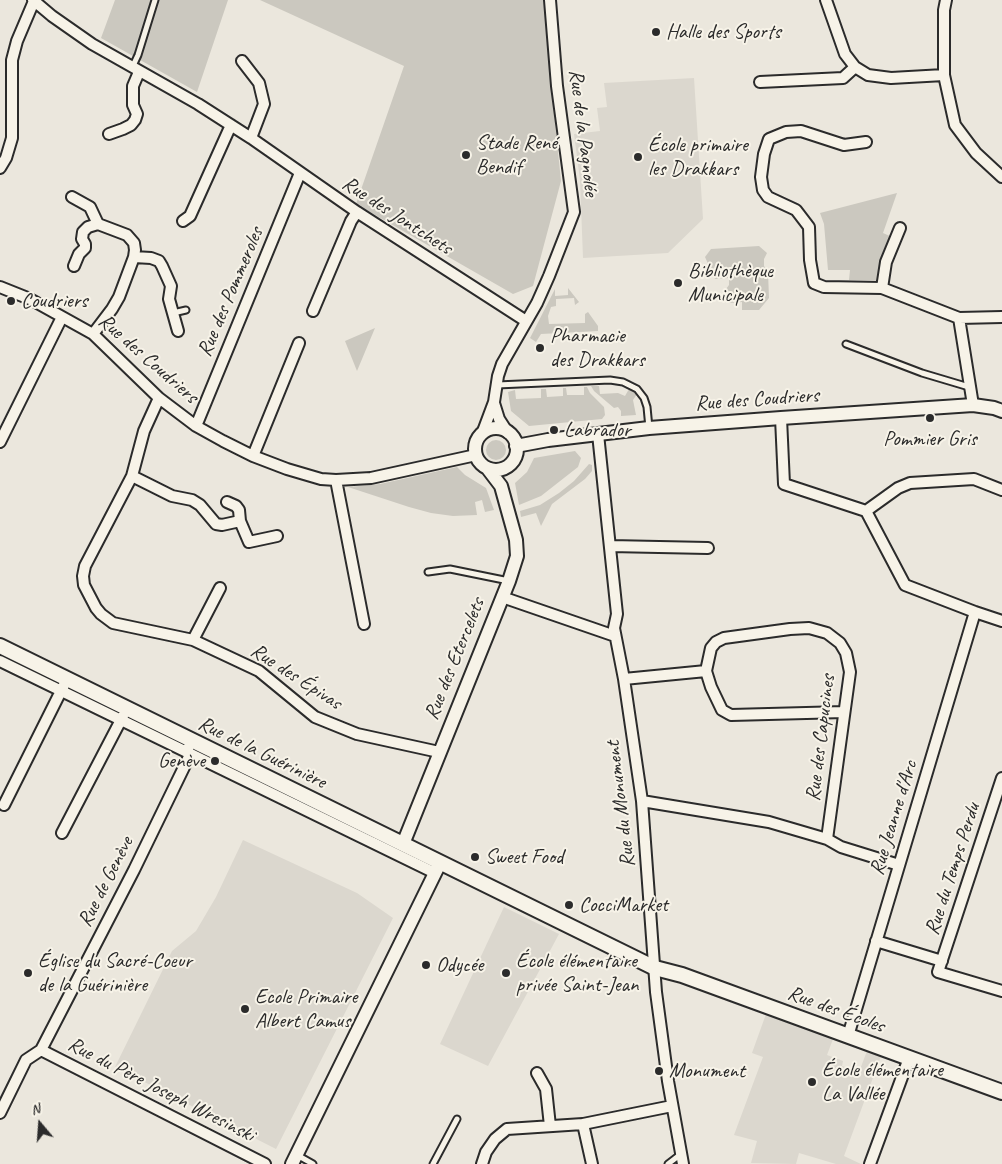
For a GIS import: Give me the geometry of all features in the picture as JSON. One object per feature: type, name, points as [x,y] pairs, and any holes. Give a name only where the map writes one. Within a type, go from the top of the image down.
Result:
[{"type":"main road","name":"Rue de la Guérinière","points":[[0,646],[64,685],[190,746],[403,844],[437,868],[506,895]]},
{"type":"main road","name":"Rue des Écoles","points":[[506,895],[655,968],[682,975],[1002,1092]]},
{"type":"street","name":"Rue de la Pagnolée","points":[[494,402],[496,385],[502,364],[537,303],[553,268],[574,212],[557,86],[550,0]]},
{"type":"street","points":[[826,0],[845,54],[855,67],[868,75],[891,78],[944,75]]},
{"type":"street","points":[[946,0],[944,10],[944,75],[955,124],[976,153],[1002,177]]},
{"type":"street","name":"Rue des Jontchets","points":[[34,1],[79,36],[231,125],[357,212],[526,321]]},
{"type":"street","points":[[0,168],[6,158],[12,138],[12,60],[17,41],[34,1]]},
{"type":"street","points":[[242,61],[259,83],[264,104],[251,138]]},
{"type":"street","points":[[760,82],[843,78],[855,67]]},
{"type":"street","points":[[109,134],[123,130],[135,120],[137,114],[134,105],[136,70]]},
{"type":"street","points":[[183,221],[190,216],[231,125]]},
{"type":"street","points":[[866,142],[844,145],[801,131],[786,132],[769,139],[764,154],[761,177],[763,190],[768,197],[796,210],[808,228],[814,283],[824,288],[882,288],[959,318],[1002,317]]},
{"type":"street","name":"Rue des Pommeroles","points":[[196,426],[300,173]]},
{"type":"street","points":[[72,197],[90,207],[98,224]]},
{"type":"street","points":[[313,310],[351,221],[357,212]]},
{"type":"street","points":[[74,266],[79,254],[85,248],[82,239],[88,227],[98,224],[127,235],[134,243],[134,257],[119,297],[93,334]]},
{"type":"street","points":[[882,288],[886,262],[900,228]]},
{"type":"street","points":[[134,257],[151,258],[159,261],[171,286],[170,299],[178,331]]},
{"type":"street","name":"Rue des Coudriers","points":[[0,287],[30,299],[93,334],[159,398],[196,426],[253,456],[287,469],[321,479],[371,478],[476,456]]},
{"type":"street","points":[[0,442],[62,317]]},
{"type":"street","points":[[959,318],[973,405]]},
{"type":"street","points":[[253,456],[299,343]]},
{"type":"street","name":"Rue des Épivas","points":[[159,398],[144,431],[132,476],[86,566],[83,576],[84,585],[100,614],[113,623],[193,640],[259,671],[315,716],[357,734],[439,752]]},
{"type":"street","points":[[494,402],[499,419],[512,436],[516,446],[515,457],[508,466],[501,486]]},
{"type":"street","points":[[494,402],[482,434],[476,442],[476,456],[479,462],[488,469],[497,470],[508,466]]},
{"type":"street","name":"Rue des Coudriers","points":[[516,446],[649,428],[780,418],[973,405],[1002,411]]},
{"type":"street","points":[[780,418],[784,484],[866,511],[905,585],[1002,621]]},
{"type":"street","points":[[482,434],[494,429],[508,433]]},
{"type":"street","name":"Rue du Monument","points":[[598,434],[617,614],[614,628],[624,679],[642,801],[656,992],[672,1106],[682,1159]]},
{"type":"street","name":"Rue des Etercelets","points":[[403,844],[517,556],[517,548],[501,486],[488,469]]},
{"type":"street","points":[[132,476],[172,496],[192,500],[200,505],[216,524],[222,525],[240,521]]},
{"type":"street","points":[[866,511],[898,488],[910,483],[974,479],[1002,490]]},
{"type":"street","points":[[336,480],[364,624]]},
{"type":"street","points":[[227,502],[236,506],[249,542],[277,536]]},
{"type":"street","points":[[610,546],[708,548]]},
{"type":"street","points":[[193,640],[220,588]]},
{"type":"street","points":[[502,597],[615,636]]},
{"type":"street","name":"Rue Jeanne d'Arc","points":[[848,1036],[975,612]]},
{"type":"street","name":"Rue des Capucines","points":[[706,671],[711,648],[716,642],[724,638],[809,628],[827,633],[840,643],[846,653],[850,672],[827,839]]},
{"type":"street","points":[[0,661],[64,685],[4,805]]},
{"type":"street","points":[[624,679],[706,671],[722,710],[731,715],[844,712]]},
{"type":"street","points":[[62,834],[124,714]]},
{"type":"street","points":[[190,746],[437,868],[294,1159]]},
{"type":"street","name":"Rue de Genève","points":[[0,1113],[26,1060],[41,1050],[188,762],[190,746]]},
{"type":"street","name":"Rue du Temps Perdu","points":[[1002,778],[938,972],[1002,991]]},
{"type":"street","points":[[642,801],[769,822],[827,839],[841,847],[899,865]]},
{"type":"street","points":[[876,941],[942,961]]},
{"type":"street","name":"Rue du Père Joseph Wresinski","points":[[41,1050],[265,1164]]},
{"type":"street","points":[[870,1164],[909,1058]]},
{"type":"street","points":[[536,1073],[546,1089],[550,1126]]},
{"type":"street","points":[[482,1164],[486,1152],[494,1139],[507,1129],[583,1124],[672,1106]]},
{"type":"street","points":[[583,1124],[592,1164]]},
{"type":"lane","points":[[136,70],[138,55],[154,0]]},
{"type":"lane","points":[[173,313],[186,310]]},
{"type":"lane","points":[[846,344],[922,373],[969,387]]},
{"type":"lane","points":[[496,385],[610,380],[623,382],[637,390],[644,398],[649,428]]},
{"type":"lane","points":[[428,572],[450,569],[508,580]]},
{"type":"lane","points":[[433,1164],[457,1119]]},
{"type":"lane","points":[[294,1159],[313,1164]]},
{"type":"lane","points":[[668,1164],[682,1159]]},
{"type":"shaded area","points":[[115,0],[228,0],[197,92],[101,38]]},
{"type":"shaded area","name":"Stade René Bendif","points":[[260,0],[545,0],[546,34],[561,181],[533,286],[513,294],[356,204],[404,66]]},
{"type":"shaded area","name":"École primaire les Drakkars","points":[[694,78],[703,219],[668,253],[583,258],[580,180],[574,134],[600,131],[597,108],[607,107],[604,83]]},
{"type":"shaded area","points":[[897,193],[883,233],[892,237],[879,280],[849,280],[850,270],[828,270],[824,224],[820,213]]},
{"type":"shaded area","points":[[759,246],[767,253],[764,259],[764,266],[768,272],[769,298],[759,310],[742,310],[742,302],[729,303],[723,293],[729,285],[729,278],[715,279],[705,257],[711,249]]},
{"type":"shaded area","points":[[568,288],[579,302],[575,305],[574,298],[556,299],[556,306],[551,307],[548,316],[549,324],[585,323],[585,314],[588,312],[598,326],[598,331],[541,334],[536,342],[530,338],[555,289],[555,296],[568,295]]},
{"type":"shaded area","points":[[375,328],[357,371],[345,341]]},
{"type":"shaded area","points":[[591,386],[599,386],[600,394],[618,393],[625,396],[629,389],[637,394],[633,400],[636,415],[621,416],[621,411],[618,407],[614,408],[594,391]]},
{"type":"shaded area","points":[[584,387],[587,387],[590,393],[604,407],[605,415],[602,419],[529,426],[511,411],[508,392],[515,390],[516,399],[541,398],[541,389],[546,389],[547,397],[563,396],[563,388],[566,388],[567,395],[584,395]]},
{"type":"shaded area","points":[[496,440],[503,443],[506,450],[503,457],[496,460],[489,457],[486,450],[489,443]]},
{"type":"shaded area","points":[[575,451],[581,458],[578,467],[541,496],[519,505],[515,483],[527,472],[534,458]]},
{"type":"shaded area","points":[[589,464],[592,465],[592,471],[585,479],[552,504],[541,526],[536,513],[521,517],[520,511],[540,505],[559,493],[574,481]]},
{"type":"shaded area","points":[[457,467],[465,475],[486,488],[494,510],[485,512],[482,500],[475,502],[477,515],[453,516],[431,513],[348,487],[380,484]]},
{"type":"shaded area","name":"Ecole Primaire Albert Camus","points":[[243,840],[357,893],[393,918],[276,1149],[115,1067],[172,951],[196,931],[216,897]]},
{"type":"shaded area","name":"École élémentaire privée Saint-Jean","points":[[504,907],[559,934],[488,1066],[440,1044]]},
{"type":"shaded area","name":"École élémentaire La Vallée","points":[[766,1014],[833,1039],[827,1055],[843,1061],[842,1066],[859,1072],[867,1051],[881,1056],[844,1156],[861,1164],[836,1164],[799,1153],[796,1164],[751,1163],[757,1141],[734,1135],[763,1057],[752,1053]]},
{"type":"place","name":"Halle des Sports","points":[[656,32]]},
{"type":"place","name":"Stade René Bendif","points":[[466,155]]},
{"type":"place","name":"École primaire les Drakkars","points":[[638,157]]},
{"type":"place","name":"Bibliothèque Municipale","points":[[678,283]]},
{"type":"place","name":"Coudriers","points":[[11,301]]},
{"type":"place","name":"Pharmacie des Drakkars","points":[[540,348]]},
{"type":"place","name":"Pommier Gris","points":[[930,418]]},
{"type":"place","name":"Labrador","points":[[554,430]]},
{"type":"place","name":"Genève","points":[[215,761]]},
{"type":"place","name":"Sweet Food","points":[[475,857]]},
{"type":"place","name":"CocciMarket","points":[[569,905]]},
{"type":"place","name":"Odycée","points":[[426,965]]},
{"type":"place","name":"Église du Sacré-Coeur de la Guérinière","points":[[28,973]]},
{"type":"place","name":"École élémentaire privée Saint-Jean","points":[[506,973]]},
{"type":"place","name":"Ecole Primaire Albert Camus","points":[[245,1009]]},
{"type":"place","name":"Monument","points":[[659,1071]]},
{"type":"place","name":"École élémentaire La Vallée","points":[[812,1082]]}]
